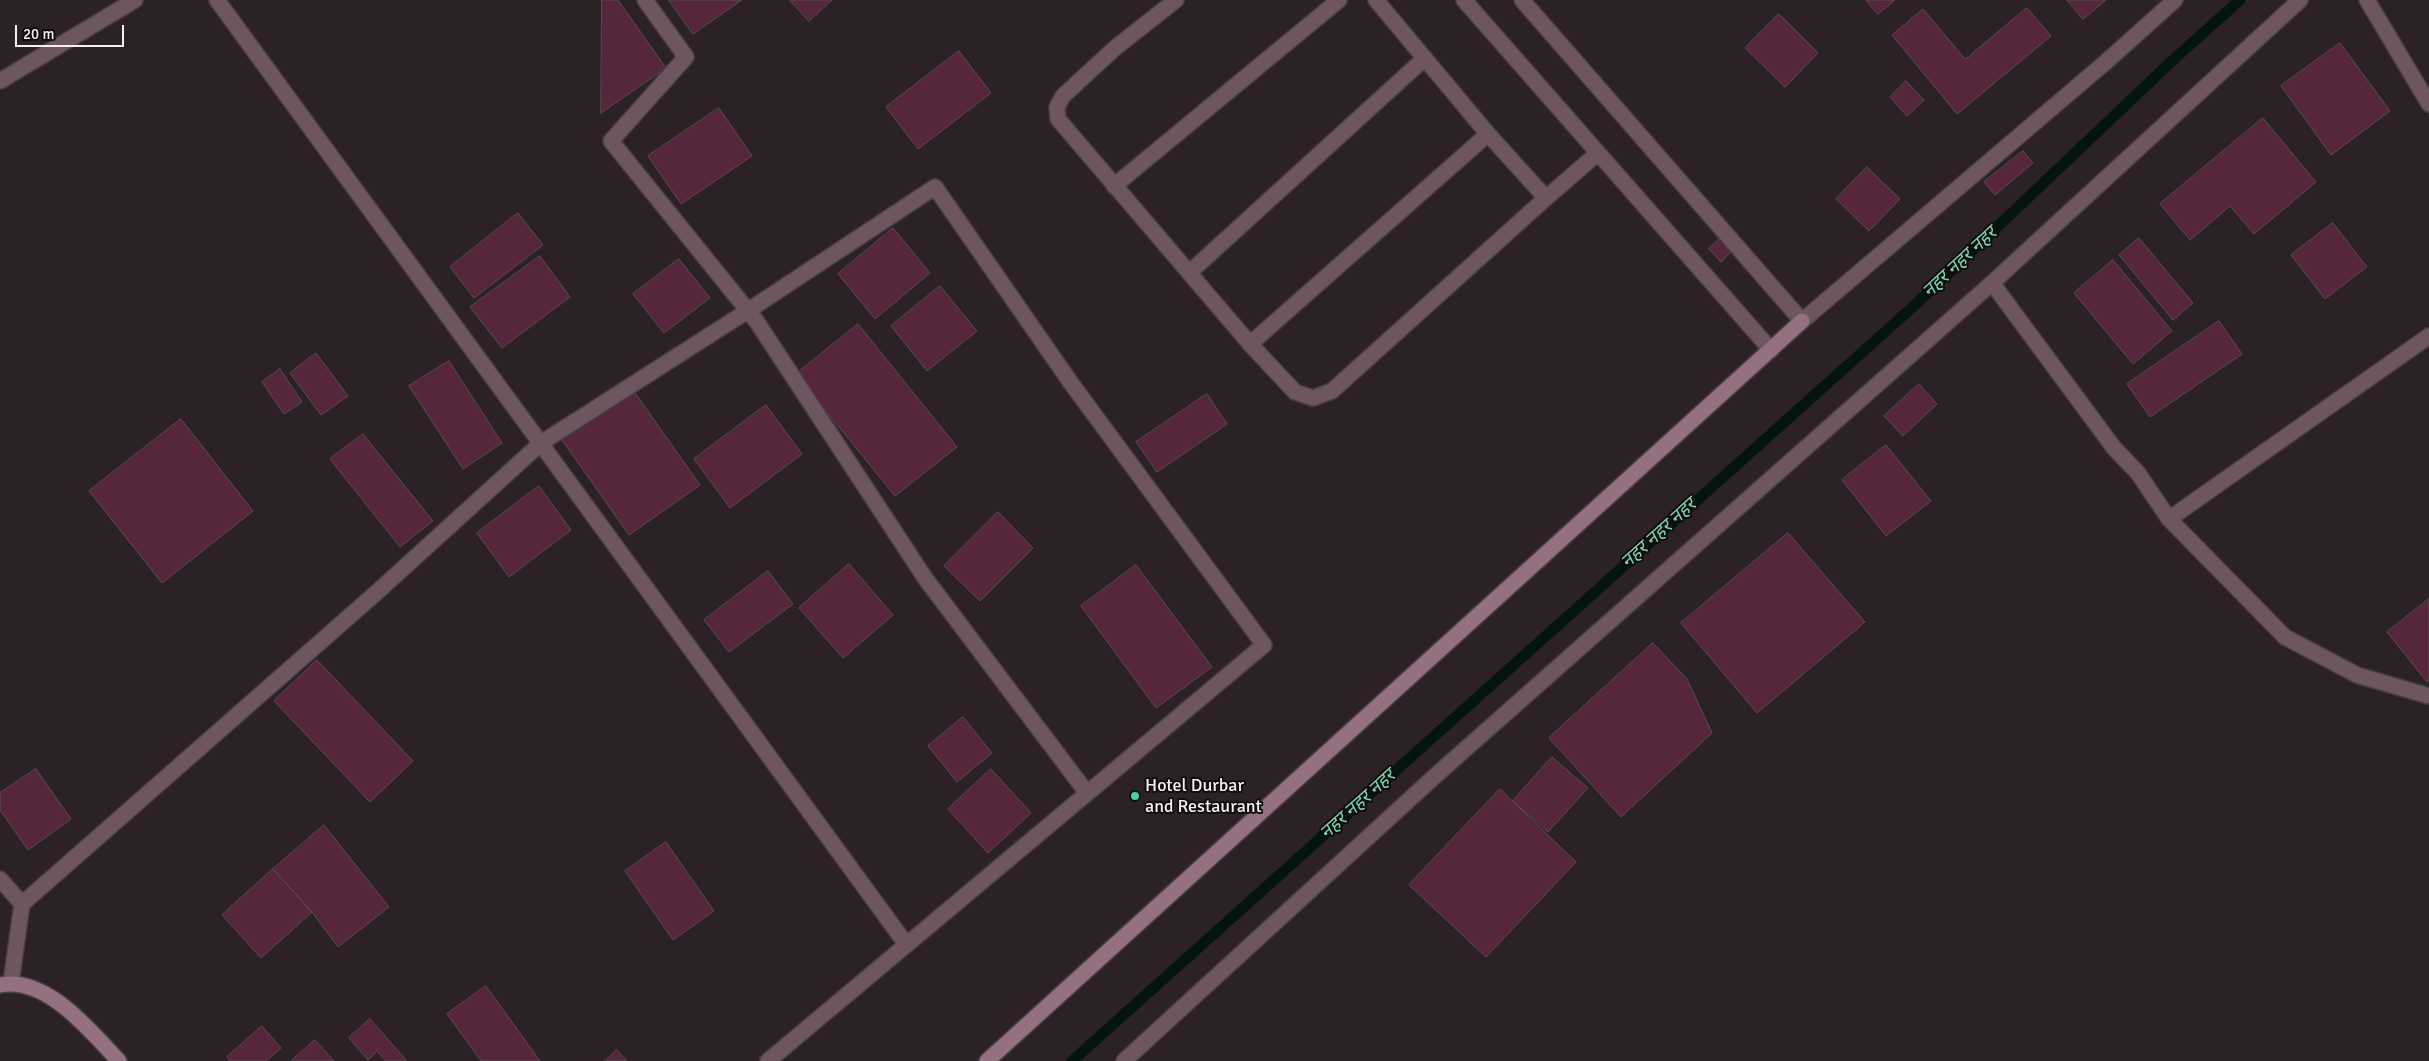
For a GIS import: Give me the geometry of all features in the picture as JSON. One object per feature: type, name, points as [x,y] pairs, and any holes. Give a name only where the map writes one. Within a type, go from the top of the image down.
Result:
[{"type":"street","points":[[0,81],[135,0]]},
{"type":"street","points":[[216,0],[906,944]]},
{"type":"street","points":[[645,0],[686,57],[611,141],[749,310],[925,578],[1087,793]]},
{"type":"street","points":[[1176,0],[1115,48],[1063,96],[1057,108],[1058,120],[1250,344],[1295,392],[1314,398],[1332,391],[1598,153]]},
{"type":"street","points":[[1114,186],[1339,0]]},
{"type":"street","points":[[1376,0],[1488,134],[1546,198]]},
{"type":"street","points":[[1464,0],[1771,350]]},
{"type":"street","points":[[1522,0],[1802,321]]},
{"type":"street","points":[[987,1061],[1802,321],[2107,61],[2175,0]]},
{"type":"street","points":[[1124,1061],[1442,770],[1992,283],[2300,0]]},
{"type":"street","points":[[2367,0],[2429,104]]},
{"type":"street","points":[[1190,272],[1424,58]]},
{"type":"street","points":[[1250,344],[1488,134]]},
{"type":"street","points":[[119,1061],[71,1012],[37,990],[5,984],[22,904],[376,593],[541,443],[749,310],[935,187],[1071,382],[1264,645],[768,1061]]},
{"type":"street","points":[[1992,283],[2114,448],[2138,473],[2169,519],[2285,637],[2357,675],[2429,696]]},
{"type":"street","points":[[2169,519],[2429,336]]},
{"type":"street","points":[[0,879],[22,904]]},
{"type":"building","points":[[602,0],[618,0],[666,68],[601,113]]},
{"type":"building","points":[[669,0],[742,0],[693,34]]},
{"type":"building","points":[[790,0],[832,0],[809,21]]},
{"type":"building","points":[[1866,0],[1895,0],[1878,14]]},
{"type":"building","points":[[2067,0],[2106,0],[2083,19]]},
{"type":"building","points":[[2027,8],[2051,36],[1957,114],[1892,35],[1923,9],[1965,59]]},
{"type":"building","points":[[1779,14],[1818,53],[1785,87],[1745,48]]},
{"type":"building","points":[[2340,43],[2390,111],[2331,155],[2281,86]]},
{"type":"building","points":[[959,51],[991,93],[918,149],[886,107]]},
{"type":"building","points":[[1906,81],[1924,100],[1907,116],[1890,97]]},
{"type":"building","points":[[719,108],[752,156],[681,204],[648,156]]},
{"type":"building","points":[[2263,118],[2316,182],[2254,234],[2230,206],[2190,240],[2160,204]]},
{"type":"building","points":[[2023,151],[2033,163],[1995,195],[1984,182]]},
{"type":"building","points":[[1867,167],[1900,199],[1869,231],[1836,199]]},
{"type":"building","points":[[518,213],[543,245],[474,298],[450,267]]},
{"type":"building","points":[[2333,223],[2367,267],[2325,299],[2291,255]]},
{"type":"building","points":[[893,228],[930,273],[875,319],[838,274]]},
{"type":"building","points":[[1720,238],[1732,251],[1721,262],[1709,249]]},
{"type":"building","points":[[2139,238],[2193,303],[2173,320],[2119,255]]},
{"type":"building","points":[[540,256],[570,297],[502,348],[470,307]]},
{"type":"building","points":[[679,259],[710,298],[664,333],[633,294]]},
{"type":"building","points":[[2113,260],[2172,331],[2133,364],[2074,293]]},
{"type":"building","points":[[940,286],[977,331],[927,371],[891,326]]},
{"type":"building","points":[[2219,321],[2242,354],[2150,417],[2127,384]]},
{"type":"building","points":[[858,324],[957,447],[895,496],[796,374]]},
{"type":"building","points":[[316,353],[348,396],[321,415],[290,373]]},
{"type":"building","points":[[449,361],[502,443],[463,469],[409,386]]},
{"type":"building","points":[[280,369],[302,402],[284,414],[262,382]]},
{"type":"building","points":[[1919,384],[1937,404],[1903,436],[1884,416]]},
{"type":"building","points":[[633,390],[700,485],[629,535],[562,440]]},
{"type":"building","points":[[1207,394],[1227,424],[1157,472],[1136,442]]},
{"type":"building","points":[[766,405],[802,454],[730,508],[694,459]]},
{"type":"building","points":[[181,419],[253,511],[162,583],[89,491]]},
{"type":"building","points":[[363,434],[433,521],[400,547],[330,459]]},
{"type":"building","points":[[1886,445],[1931,501],[1886,536],[1842,480]]},
{"type":"building","points":[[539,486],[571,530],[509,577],[477,533]]},
{"type":"building","points":[[998,512],[1033,548],[980,601],[944,566]]},
{"type":"building","points":[[1788,533],[1865,622],[1757,713],[1681,623]]},
{"type":"building","points":[[849,564],[893,615],[843,658],[799,608]]},
{"type":"building","points":[[1136,565],[1212,667],[1156,708],[1081,606]]},
{"type":"building","points":[[768,571],[793,604],[729,652],[704,620]]},
{"type":"building","points":[[2429,599],[2429,680],[2427,682],[2387,632]]},
{"type":"building","points":[[1653,643],[1687,679],[1712,733],[1621,817],[1549,738]]},
{"type":"building","points":[[317,660],[413,761],[370,802],[274,701]]},
{"type":"building","points":[[963,717],[992,753],[957,782],[928,746]]},
{"type":"building","points":[[1552,757],[1588,788],[1548,832],[1513,801]]},
{"type":"building","points":[[36,769],[71,819],[28,850],[0,810],[0,793]]},
{"type":"building","points":[[991,769],[1031,813],[988,853],[948,809]]},
{"type":"building","points":[[1500,789],[1576,862],[1486,957],[1409,885]]},
{"type":"building","points":[[324,825],[389,907],[338,947],[312,912],[273,869]]},
{"type":"building","points":[[666,842],[714,911],[673,940],[625,871]]},
{"type":"building","points":[[273,869],[312,912],[261,958],[222,915]]},
{"type":"building","points":[[486,986],[540,1061],[481,1061],[447,1014]]},
{"type":"building","points":[[370,1019],[405,1061],[386,1061],[377,1051],[368,1060],[349,1038]]},
{"type":"building","points":[[262,1026],[281,1048],[266,1061],[230,1061],[227,1057]]},
{"type":"building","points":[[315,1040],[334,1061],[291,1061]]},
{"type":"building","points":[[617,1050],[627,1061],[605,1061]]},
{"type":"waterway","name":"नहर नहर नहर","points":[[1072,1061],[1916,304],[2173,60],[2240,0]]},
{"type":"place","name":"Hotel Durbar and Restaurant","points":[[1135,796]]}]
